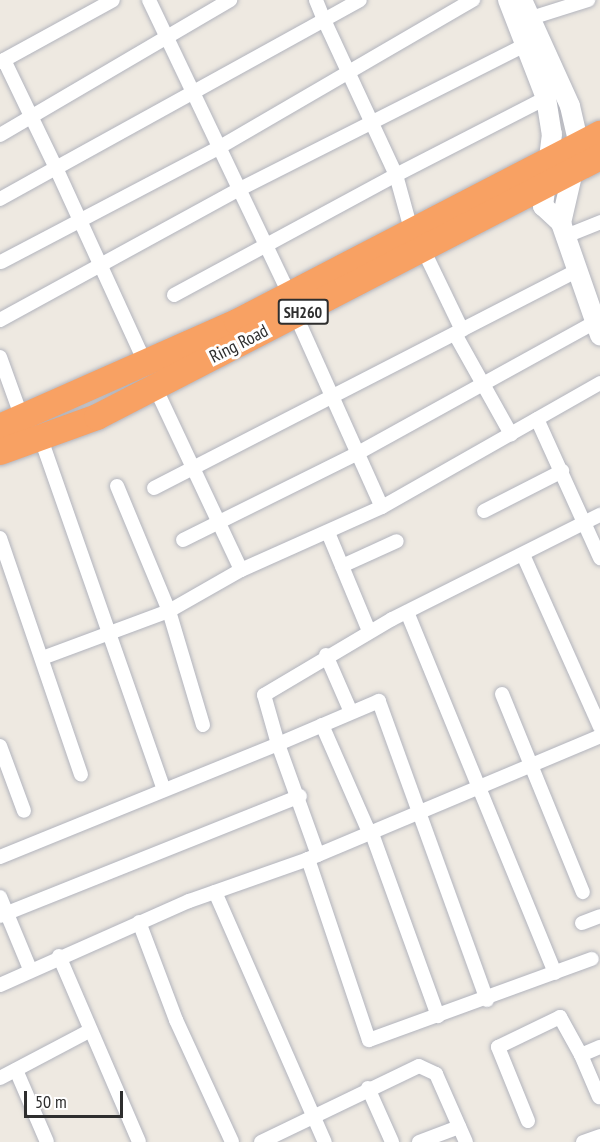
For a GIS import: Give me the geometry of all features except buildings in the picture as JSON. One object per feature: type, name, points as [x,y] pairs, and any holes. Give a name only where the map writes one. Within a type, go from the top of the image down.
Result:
[{"type":"highway","name":"Ring Road","points":[[418,241],[550,159],[593,145]]},
{"type":"highway","name":"Ring Road","points":[[11,422],[151,376],[418,241],[575,172],[593,145]]},
{"type":"highway","name":"Ring Road","points":[[0,452],[98,417],[151,376]]},
{"type":"main road","points":[[508,0],[527,44],[546,98],[552,134],[543,208],[563,230],[579,270],[597,329]]},
{"type":"main road","points":[[522,0],[570,106],[593,145]]},
{"type":"main road","points":[[563,230],[575,172]]},
{"type":"street","points":[[113,0],[2,61],[80,219],[100,267],[241,570]]},
{"type":"street","points":[[149,0],[164,37],[220,147],[236,191],[293,305],[382,507]]},
{"type":"street","points":[[0,135],[29,115],[230,0]]},
{"type":"street","points":[[316,0],[324,20],[352,71],[372,126],[396,175],[418,241],[483,384],[511,434]]},
{"type":"street","points":[[0,199],[360,0]]},
{"type":"street","points":[[1,262],[220,147],[473,0]]},
{"type":"street","points":[[531,18],[588,0]]},
{"type":"street","points":[[0,320],[236,191],[372,126],[527,44]]},
{"type":"street","points":[[174,295],[267,250],[396,175],[546,98]]},
{"type":"street","points":[[563,230],[600,222]]},
{"type":"street","points":[[154,488],[579,270]]},
{"type":"street","points":[[183,540],[358,453],[483,384],[597,329]]},
{"type":"street","points":[[0,357],[11,422]]},
{"type":"street","points":[[45,657],[170,611],[241,570],[329,535],[600,383]]},
{"type":"street","points":[[537,419],[600,558]]},
{"type":"street","points":[[40,436],[163,788]]},
{"type":"street","points":[[484,511],[562,471]]},
{"type":"street","points":[[117,486],[170,611],[203,725]]},
{"type":"street","points":[[592,959],[487,1000],[369,1040],[313,857],[300,796],[278,744],[266,692],[369,631],[524,557],[600,516]]},
{"type":"street","points":[[329,535],[369,631]]},
{"type":"street","points":[[0,538],[45,657],[81,775]]},
{"type":"street","points":[[342,566],[397,542]]},
{"type":"street","points":[[524,557],[600,727]]},
{"type":"street","points":[[407,612],[481,786],[555,973]]},
{"type":"street","points":[[326,655],[350,710]]},
{"type":"street","points":[[502,694],[583,892]]},
{"type":"street","points":[[0,857],[163,788],[278,744],[350,710],[379,701],[422,810],[487,1000]]},
{"type":"street","points":[[322,725],[370,831],[438,1016]]},
{"type":"street","points":[[0,985],[30,969],[139,922],[216,891],[313,857],[370,831],[600,736]]},
{"type":"street","points":[[0,746],[24,811]]},
{"type":"street","points":[[3,914],[300,796]]},
{"type":"street","points":[[216,891],[325,1142]]},
{"type":"street","points":[[0,897],[3,914],[30,969]]},
{"type":"street","points":[[582,923],[600,916]]},
{"type":"street","points":[[139,922],[176,1020],[232,1142]]},
{"type":"street","points":[[59,956],[89,1031],[139,1142]]},
{"type":"street","points":[[528,1121],[498,1047],[560,1017],[581,1054],[599,1097]]},
{"type":"street","points":[[0,1078],[89,1031]]},
{"type":"street","points":[[581,1054],[600,1047]]},
{"type":"street","points":[[261,1142],[315,1118],[368,1088],[429,1067],[465,1142]]},
{"type":"street","points":[[16,1070],[47,1142]]},
{"type":"street","points":[[368,1088],[392,1142]]},
{"type":"street","points":[[420,1142],[459,1127]]},
{"type":"street","points":[[583,1142],[600,1136]]}]
